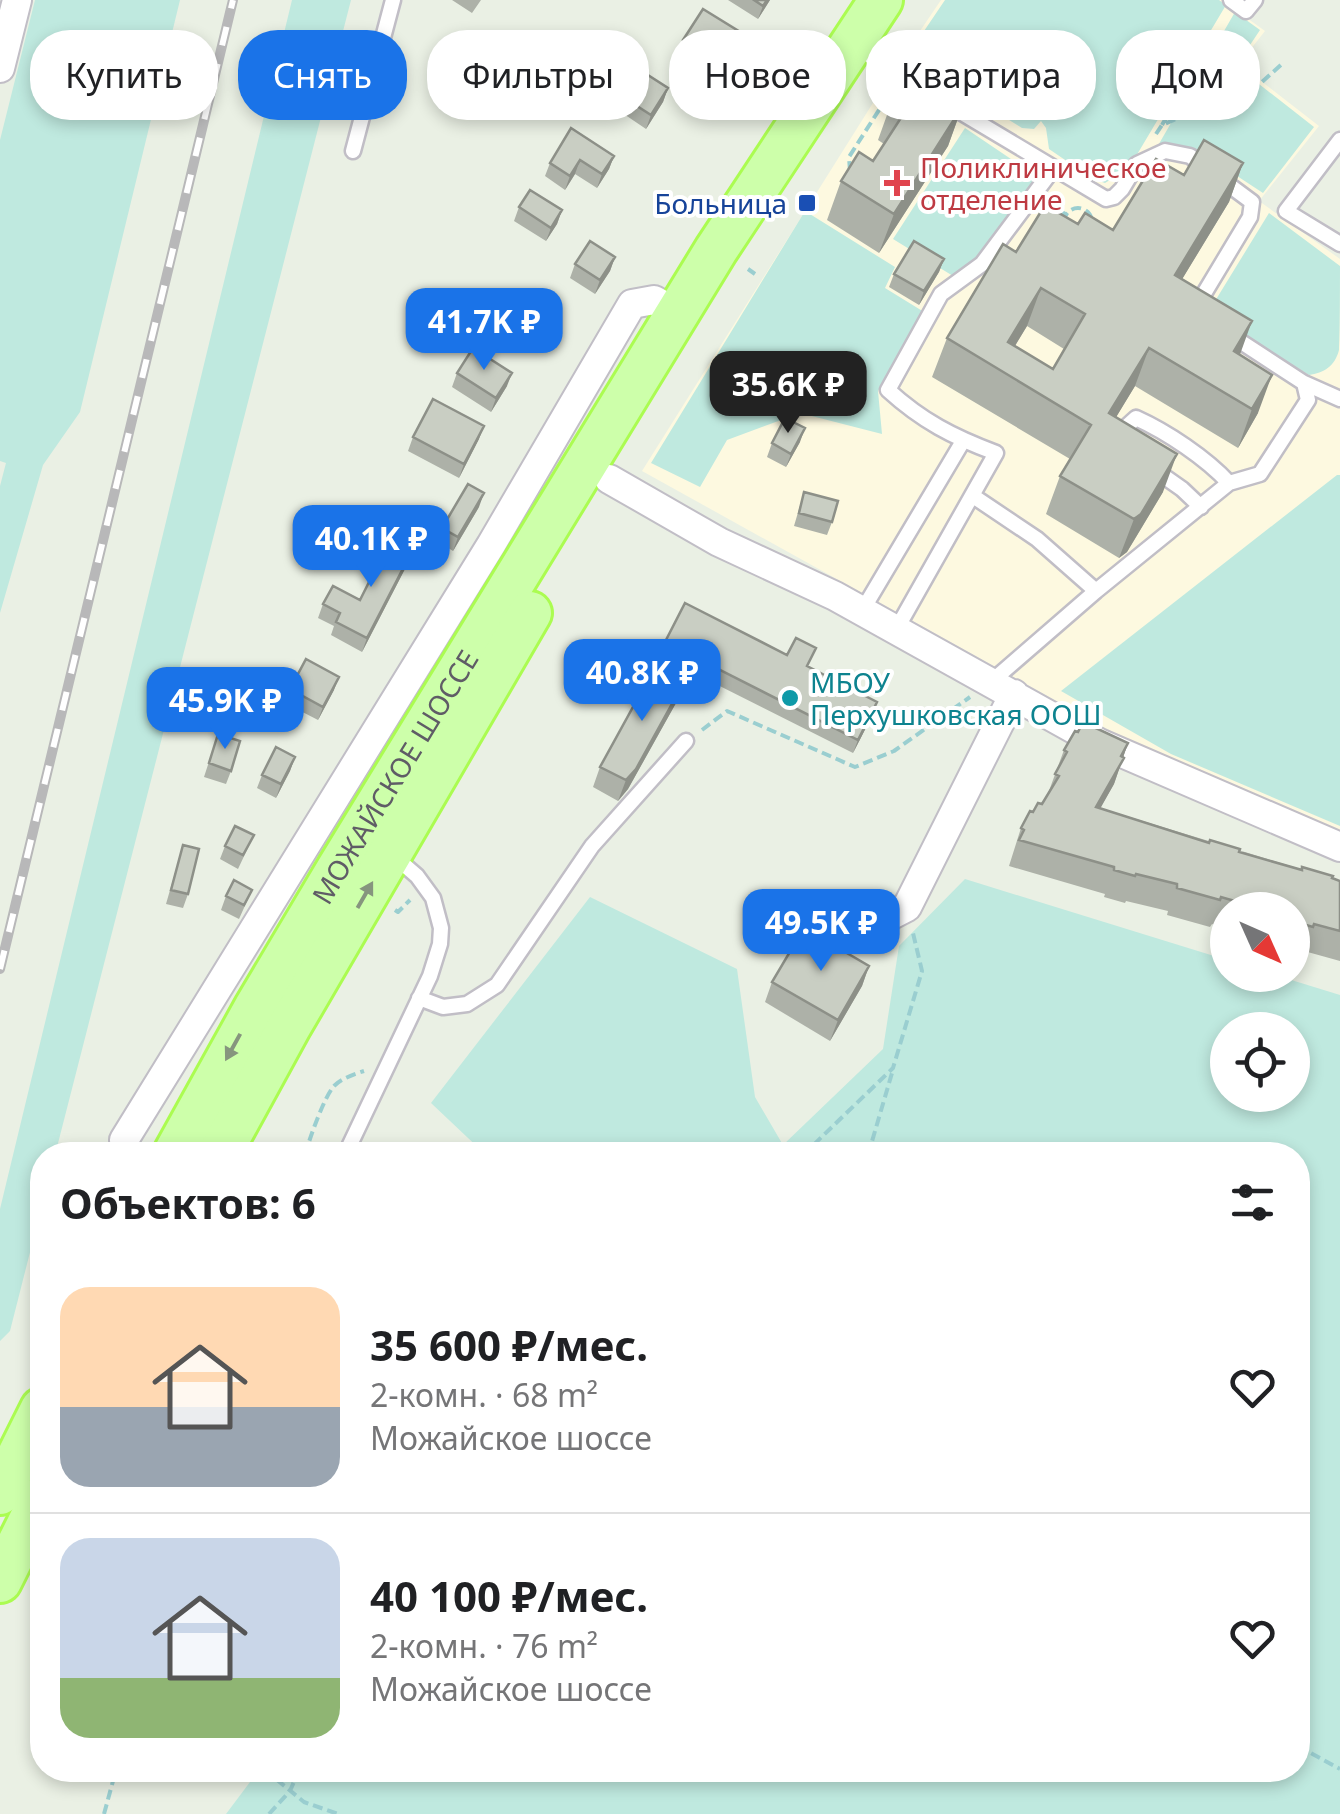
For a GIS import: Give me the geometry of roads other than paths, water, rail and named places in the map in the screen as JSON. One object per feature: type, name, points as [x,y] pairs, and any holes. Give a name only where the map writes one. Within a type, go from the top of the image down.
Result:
[{"type":"main road","name":"МОЖАЙСКОЕ ШОССЕ","points":[[181,1142],[281,962],[677,313],[880,0]]},
{"type":"main road","name":"МОЖАЙСКОЕ ШОССЕ","points":[[898,30],[908,0]]},
{"type":"main road","name":"МОЖАЙСКОЕ ШОССЕ","points":[[226,1142],[390,852],[737,262],[866,92]]},
{"type":"main road","points":[[0,1493],[30,1432]]},
{"type":"main road","points":[[0,1581],[30,1520]]},
{"type":"street","points":[[0,68],[17,0]]},
{"type":"street","points":[[124,1140],[491,545],[632,304],[654,300],[677,313]]},
{"type":"street","points":[[609,478],[719,542],[862,611],[1099,743],[1340,847]]},
{"type":"street","points":[[851,936],[907,906],[1003,688]]},
{"type":"lane","points":[[353,151],[393,0]]},
{"type":"lane","points":[[1232,0],[1246,12],[1255,0]]},
{"type":"lane","points":[[974,120],[1106,199],[1122,189],[1137,164],[1165,151],[1190,156],[1252,202],[1250,217],[1199,302],[1201,316]]},
{"type":"lane","points":[[1340,140],[1286,211],[1340,244]]},
{"type":"lane","points":[[896,630],[996,452],[963,441],[913,413],[888,390],[941,294],[982,264],[1053,169]]},
{"type":"lane","points":[[1216,326],[1304,383],[1340,399]]},
{"type":"lane","points":[[1003,688],[1096,590],[1229,484],[1260,474],[1308,400],[1304,383]]},
{"type":"lane","points":[[1124,450],[1117,440],[1136,418],[1155,427],[1229,484]]},
{"type":"lane","points":[[862,611],[963,441]]},
{"type":"lane","points":[[1139,460],[1201,507]]},
{"type":"lane","points":[[973,496],[1037,539],[1096,590]]},
{"type":"lane","points":[[419,998],[443,1007],[467,1004],[497,985],[592,846],[686,742]]},
{"type":"lane","points":[[351,1142],[437,959],[441,928],[438,912],[426,886],[390,852]]},
{"type":"railway","points":[[0,969],[233,0]]},
{"type":"place","name":"Поликлиническое отделение","points":[[897,183]]},
{"type":"place","name":"Больница","points":[[807,203]]},
{"type":"place","name":"МБОУ Перхушковская ООШ","points":[[790,698]]}]
